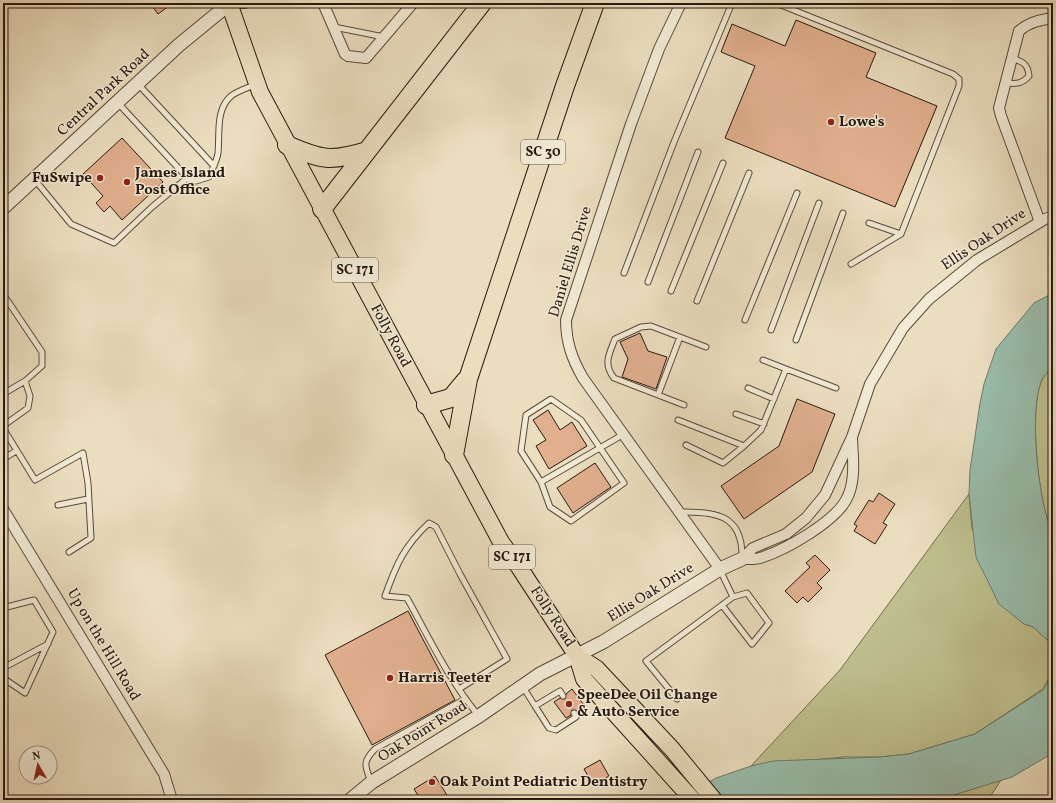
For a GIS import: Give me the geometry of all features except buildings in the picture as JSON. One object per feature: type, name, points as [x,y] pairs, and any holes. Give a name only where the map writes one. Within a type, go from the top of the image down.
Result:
[{"type":"highway","points":[[322,209],[482,3]]},
{"type":"highway","name":"SC 30","points":[[454,455],[462,405],[470,374],[565,86],[595,3]]},
{"type":"highway","points":[[287,145],[312,156],[328,159],[349,156],[367,151]]},
{"type":"highway","points":[[426,405],[451,398],[470,374]]},
{"type":"main road","name":"Folly Road","points":[[229,3],[257,84],[287,145],[501,542],[524,573],[577,656],[584,679],[693,800]]},
{"type":"main road","name":"Folly Road","points":[[577,656],[596,668],[692,773],[714,800]]},
{"type":"street","points":[[229,3],[245,3]]},
{"type":"street","name":"Central Park Road","points":[[3,208],[179,45],[229,3]]},
{"type":"street","points":[[323,3],[345,54],[348,56],[366,58],[413,3]]},
{"type":"street","name":"Daniel Ellis Drive","points":[[681,3],[659,49],[631,124],[566,320],[566,334],[573,361],[720,569]]},
{"type":"street","points":[[1040,222],[999,108],[1019,31],[1026,25],[1053,18]]},
{"type":"street","name":"Ellis Oak Drive","points":[[577,656],[603,642],[720,569],[742,559],[753,548],[786,534],[806,518],[825,495],[852,437],[870,384],[903,328],[929,299],[977,260],[1040,222],[1053,216]]},
{"type":"street","name":"Ellis Oak Drive","points":[[742,559],[762,558],[806,537],[827,520],[846,500],[852,480],[852,437]]},
{"type":"street","name":"Up on the Hill Road","points":[[3,509],[164,774],[172,800]]},
{"type":"street","name":"Oak Point Road","points":[[350,800],[372,782],[479,716],[540,674],[577,656]]},
{"type":"lane","points":[[624,272],[732,3]]},
{"type":"lane","points":[[776,3],[953,74],[958,79],[959,86],[901,234],[851,264]]},
{"type":"lane","points":[[334,28],[385,37]]},
{"type":"lane","points":[[1006,83],[1017,84],[1024,82],[1029,76],[1028,68],[1023,62],[1012,58]]},
{"type":"lane","points":[[138,83],[214,166]]},
{"type":"lane","points":[[186,179],[196,181],[209,177],[218,154],[219,123],[224,104],[231,96],[257,84]]},
{"type":"lane","points":[[117,102],[183,173],[186,179]]},
{"type":"lane","points":[[648,282],[698,152]]},
{"type":"lane","points":[[671,291],[723,163]]},
{"type":"lane","points":[[697,302],[749,173]]},
{"type":"lane","points":[[34,179],[71,224],[114,243],[152,207],[186,179]]},
{"type":"lane","points":[[745,320],[797,194]]},
{"type":"lane","points":[[771,330],[819,203]]},
{"type":"lane","points":[[796,340],[843,213]]},
{"type":"lane","points":[[868,223],[901,234]]},
{"type":"lane","points":[[3,294],[42,352],[42,366],[25,381],[3,394]]},
{"type":"lane","points":[[684,405],[614,378],[609,372],[606,362],[615,339],[641,327],[651,326],[706,347]]},
{"type":"lane","points":[[658,395],[680,337]]},
{"type":"lane","points":[[763,360],[836,388]]},
{"type":"lane","points":[[686,445],[723,463],[761,430],[786,369]]},
{"type":"lane","points":[[25,381],[30,396],[28,408],[3,427],[16,451],[35,480],[83,453],[88,483],[91,538],[69,552]]},
{"type":"lane","points":[[748,388],[774,399]]},
{"type":"lane","points":[[551,399],[581,420],[599,449],[624,483],[571,521],[550,507],[541,482],[521,451],[526,416],[551,399]]},
{"type":"lane","points":[[736,414],[764,424]]},
{"type":"lane","points":[[678,420],[744,446]]},
{"type":"lane","points":[[541,482],[624,434]]},
{"type":"lane","points":[[3,459],[16,451]]},
{"type":"lane","points":[[58,505],[88,499]]},
{"type":"lane","points":[[679,512],[700,512],[720,516],[732,523],[740,534],[742,559]]},
{"type":"lane","points":[[459,689],[507,659],[436,527],[429,523],[414,536],[397,562],[385,596],[408,598],[459,689],[465,699],[479,716]]},
{"type":"lane","points":[[720,569],[733,597]]},
{"type":"lane","points":[[677,698],[646,661],[722,605],[733,597],[747,593],[769,623],[752,644],[722,605]]},
{"type":"lane","points":[[3,608],[34,600],[53,632],[25,693],[3,680]]},
{"type":"lane","points":[[3,668],[48,644]]},
{"type":"lane","points":[[523,686],[549,728],[556,730],[576,717],[574,713]]},
{"type":"lane","points":[[535,706],[560,691],[563,696]]},
{"type":"lane","points":[[372,782],[365,766],[366,757],[375,749],[465,699]]},
{"type":"shaded area","points":[[1053,293],[1053,367],[1041,382],[1037,396],[1036,435],[1039,481],[1043,502],[1053,534],[1053,645],[1033,627],[1024,624],[999,604],[976,557],[969,494],[970,470],[980,403],[984,384],[996,349],[1034,303]]},
{"type":"shaded area","points":[[1053,367],[1053,534],[1043,502],[1039,481],[1036,414],[1037,396],[1041,382]]},
{"type":"shaded area","points":[[969,494],[972,529],[1024,624],[1033,627],[1053,645],[1053,671],[1043,689],[975,734],[909,754],[880,757],[844,757],[751,766],[840,670]]},
{"type":"shaded area","points":[[1053,671],[1053,753],[1012,777],[938,800],[679,800],[716,778],[751,766],[773,761],[880,757],[909,754],[975,734],[1043,690]]},
{"type":"shaded area","points":[[1001,780],[988,800],[938,800],[992,782]]},
{"type":"place","name":"Lowe's","points":[[831,122]]},
{"type":"place","name":"FuSwipe","points":[[100,178]]},
{"type":"place","name":"James Island Post Office","points":[[127,182]]},
{"type":"place","name":"Harris Teeter","points":[[390,678]]},
{"type":"place","name":"SpeeDee Oil Change & Auto Service","points":[[569,704]]},
{"type":"place","name":"Oak Point Pediatric Dentistry","points":[[432,782]]}]
